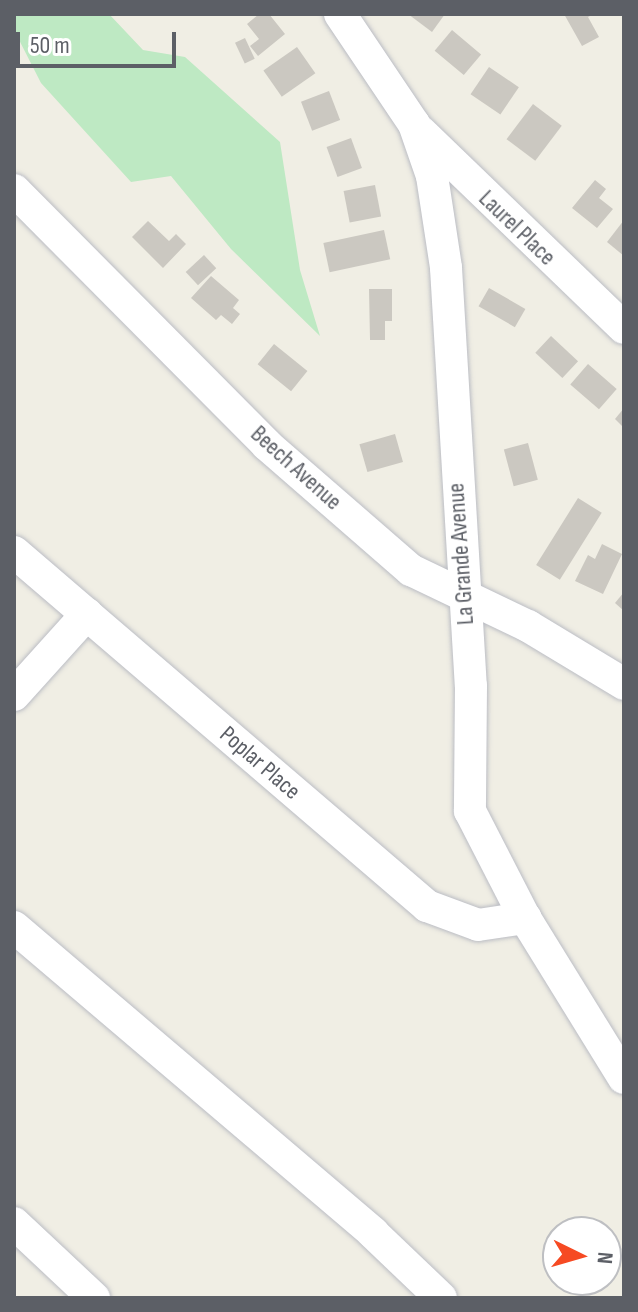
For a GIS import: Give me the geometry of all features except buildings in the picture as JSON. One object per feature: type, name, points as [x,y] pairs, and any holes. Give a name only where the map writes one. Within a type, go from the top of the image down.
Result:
[{"type":"street","name":"La Grande Avenue","points":[[340,14],[414,124],[432,176],[446,268],[463,598],[471,686],[470,811],[525,918],[624,1078]]},
{"type":"street","name":"Laurel Place","points":[[414,124],[624,328]]},
{"type":"street","name":"Beech Avenue","points":[[14,190],[267,445],[411,570],[463,598],[528,626],[624,684]]},
{"type":"street","name":"Poplar Place","points":[[14,552],[427,906],[478,925],[525,918]]},
{"type":"street","points":[[14,695],[87,614]]},
{"type":"street","points":[[14,927],[373,1233],[441,1298]]},
{"type":"street","points":[[14,1223],[94,1298]]},
{"type":"green space","points":[[14,14],[109,14],[143,50],[185,57],[280,142],[300,270],[320,336],[231,249],[171,176],[131,182],[41,83],[14,30]]}]
